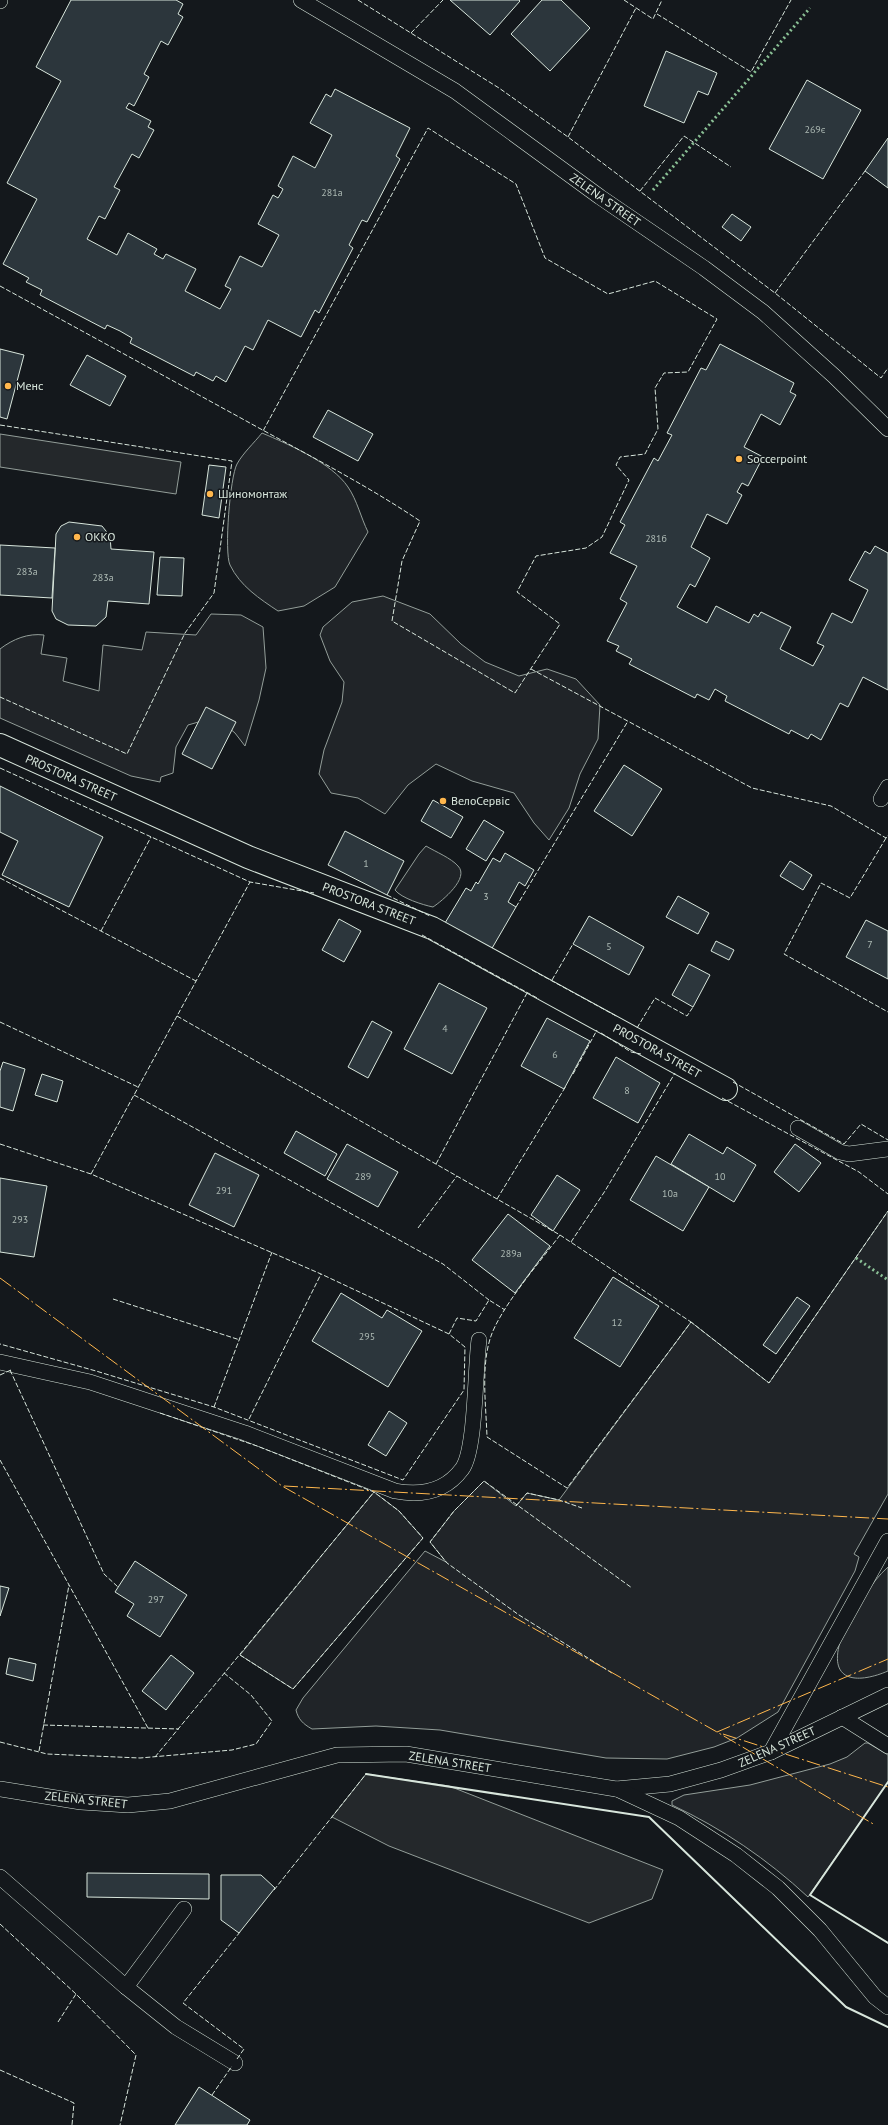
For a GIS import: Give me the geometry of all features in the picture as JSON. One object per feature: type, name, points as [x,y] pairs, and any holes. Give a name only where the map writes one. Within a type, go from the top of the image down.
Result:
[{"type":"street","name":"PROSTORA STREET","points":[[0,745],[241,854],[432,928],[726,1089]]},
{"type":"lane","name":"ZELENA STREET","points":[[301,0],[455,91],[600,197],[704,268],[763,312],[834,376],[888,429]]},
{"type":"lane","points":[[798,1128],[840,1152],[849,1154],[888,1148]]},
{"type":"lane","points":[[0,1362],[90,1382],[245,1433],[394,1491],[412,1495],[430,1492],[446,1485],[463,1469],[471,1440],[479,1340]]},
{"type":"lane","points":[[771,1752],[888,1541]]},
{"type":"lane","name":"ZELENA STREET","points":[[0,1789],[81,1802],[128,1805],[170,1801],[337,1754],[406,1754],[616,1789],[670,1784],[721,1770],[771,1752],[888,1695]]},
{"type":"lane","points":[[842,1717],[888,1746]]},
{"type":"lane","points":[[616,1789],[679,1818],[736,1855],[778,1888],[820,1930],[875,1997],[888,2007]]},
{"type":"lane","points":[[0,1876],[126,1987],[176,2027],[234,2063]]},
{"type":"lane","points":[[126,1987],[184,1909]]},
{"type":"shaded area","points":[[262,433],[309,455],[321,462],[341,478],[354,498],[368,532],[335,587],[304,606],[278,611],[245,586],[234,573],[228,557],[230,498],[234,472],[242,456]]},
{"type":"shaded area","points":[[0,434],[181,462],[176,494],[0,467]]},
{"type":"shaded area","points":[[383,596],[430,614],[461,644],[485,662],[519,676],[547,669],[576,679],[600,705],[598,739],[580,774],[569,808],[549,840],[534,823],[514,793],[472,781],[436,764],[408,785],[385,814],[358,798],[331,793],[319,774],[324,750],[342,702],[344,682],[330,661],[320,635],[323,627],[352,602]]},
{"type":"shaded area","points":[[211,614],[241,615],[263,627],[266,668],[259,700],[245,746],[235,733],[216,717],[188,725],[176,747],[173,773],[161,777],[160,782],[131,776],[0,718],[0,649],[10,642],[26,636],[44,635],[41,654],[67,658],[63,681],[99,691],[103,645],[142,650],[146,632],[196,635]]},
{"type":"shaded area","points":[[426,846],[451,860],[461,871],[458,883],[448,895],[433,907],[418,903],[395,890]]},
{"type":"shaded area","points":[[888,1211],[888,1494],[854,1554],[859,1557],[855,1571],[778,1712],[737,1738],[714,1747],[667,1759],[606,1758],[440,1730],[376,1726],[312,1729],[301,1721],[296,1710],[303,1698],[425,1551],[446,1562],[430,1542],[454,1511],[484,1481],[516,1506],[527,1493],[559,1500],[691,1322],[769,1383]]},
{"type":"shaded area","points":[[374,1492],[399,1511],[423,1538],[293,1689],[240,1655]]},
{"type":"shaded area","points":[[888,1567],[888,1671],[867,1677],[849,1677],[843,1673],[838,1666],[837,1656],[843,1634],[865,1595]]},
{"type":"shaded area","points":[[865,1743],[868,1743],[888,1755],[888,1782],[808,1897],[777,1870],[744,1846],[709,1824],[672,1805],[672,1801],[684,1795],[750,1785],[830,1764],[847,1757]]},
{"type":"shaded area","points":[[366,1774],[449,1786],[663,1870],[652,1899],[589,1923],[389,1846],[332,1817]]},
{"type":"building","points":[[71,0],[176,0],[183,4],[178,14],[183,17],[168,45],[161,41],[144,74],[149,77],[134,106],[129,103],[126,108],[151,121],[148,127],[154,130],[139,158],[132,154],[114,187],[120,190],[105,219],[99,216],[87,239],[117,255],[128,233],[157,249],[154,254],[163,259],[166,254],[196,269],[185,291],[220,309],[231,289],[225,286],[240,256],[262,267],[279,235],[258,224],[273,195],[278,198],[281,193],[283,189],[278,186],[293,156],[315,168],[332,135],[310,123],[326,94],[331,97],[335,89],[410,128],[396,156],[400,159],[367,222],[362,220],[349,245],[353,248],[319,313],[315,310],[301,337],[268,320],[253,350],[245,346],[226,382],[216,376],[213,381],[196,372],[194,376],[130,343],[132,338],[120,331],[107,325],[105,329],[40,295],[42,290],[26,282],[29,278],[3,264],[37,199],[7,183],[61,81],[36,67]]},
{"type":"building","points":[[450,0],[519,0],[520,1],[490,35]]},
{"type":"building","points":[[542,0],[561,0],[590,28],[550,71],[511,34]]},
{"type":"building","points":[[666,51],[717,73],[708,95],[698,91],[684,123],[644,106]]},
{"type":"building","points":[[807,80],[861,110],[823,179],[769,149]]},
{"type":"building","points":[[888,138],[888,188],[865,171]]},
{"type":"building","points":[[732,214],[751,227],[741,241],[722,227]]},
{"type":"building","points":[[720,344],[794,383],[790,392],[796,395],[780,425],[761,414],[744,447],[763,457],[748,486],[742,483],[737,492],[742,495],[727,524],[707,514],[691,547],[710,558],[695,587],[690,584],[677,607],[707,623],[716,606],[749,623],[754,614],[758,617],[761,612],[791,627],[780,649],[813,666],[824,646],[817,643],[832,613],[852,623],[868,590],[849,580],[865,551],[870,554],[875,546],[888,553],[888,690],[863,677],[848,707],[840,703],[821,740],[811,734],[808,739],[791,730],[789,734],[725,701],[727,696],[715,689],[709,700],[697,694],[695,698],[629,664],[632,659],[616,651],[619,646],[607,641],[627,603],[620,599],[637,566],[610,553],[625,525],[620,522],[654,458],[658,461],[672,435],[667,433],[701,368],[706,370]]},
{"type":"building","name":"Менс","points":[[0,349],[24,355],[7,419],[0,417]]},
{"type":"building","points":[[87,355],[126,376],[110,406],[70,385]]},
{"type":"building","points":[[328,410],[373,434],[358,461],[313,437]]},
{"type":"building","points":[[209,465],[226,467],[219,518],[202,515]]},
{"type":"building","points":[[69,522],[102,526],[110,536],[111,549],[154,552],[149,604],[108,601],[106,617],[96,626],[68,625],[56,619],[52,611],[56,534],[61,526]]},
{"type":"building","points":[[0,545],[55,548],[52,598],[0,595]]},
{"type":"building","points":[[160,557],[184,558],[182,596],[157,595]]},
{"type":"building","points":[[206,707],[236,722],[212,769],[182,754]]},
{"type":"building","points":[[624,765],[662,789],[632,836],[594,811]]},
{"type":"building","points":[[0,786],[103,837],[69,907],[2,875],[18,841],[0,832]]},
{"type":"building","points":[[433,800],[463,817],[451,838],[421,821]]},
{"type":"building","points":[[484,820],[504,832],[486,861],[466,849]]},
{"type":"building","points":[[345,831],[404,861],[387,895],[328,865]]},
{"type":"building","points":[[505,853],[534,870],[525,886],[519,882],[508,902],[516,907],[491,950],[445,923],[466,888],[471,891],[476,882],[478,884],[493,858],[500,862]]},
{"type":"building","points":[[790,861],[812,875],[803,890],[780,876]]},
{"type":"building","points":[[678,896],[709,913],[698,934],[666,917]]},
{"type":"building","points":[[589,916],[644,947],[629,975],[573,944]]},
{"type":"building","points":[[339,919],[361,931],[344,962],[322,950]]},
{"type":"building","points":[[866,920],[888,931],[888,979],[846,957]]},
{"type":"building","points":[[716,941],[734,950],[729,960],[711,951]]},
{"type":"building","points":[[689,964],[710,975],[693,1007],[672,995]]},
{"type":"building","points":[[439,983],[487,1008],[452,1074],[404,1049]]},
{"type":"building","points":[[547,1018],[590,1041],[564,1089],[521,1066]]},
{"type":"building","points":[[372,1021],[392,1032],[368,1078],[348,1067]]},
{"type":"building","points":[[616,1057],[660,1083],[638,1123],[593,1098]]},
{"type":"building","points":[[3,1062],[25,1069],[13,1111],[0,1107],[0,1071]]},
{"type":"building","points":[[42,1074],[63,1081],[57,1102],[35,1095]]},
{"type":"building","points":[[296,1131],[337,1154],[325,1176],[284,1153]]},
{"type":"building","points":[[689,1134],[723,1154],[727,1147],[756,1165],[734,1202],[671,1164]]},
{"type":"building","points":[[347,1144],[398,1172],[378,1207],[327,1179]]},
{"type":"building","points":[[795,1144],[821,1163],[799,1192],[774,1172]]},
{"type":"building","points":[[215,1153],[259,1175],[234,1227],[189,1205]]},
{"type":"building","points":[[656,1156],[709,1187],[683,1231],[630,1200]]},
{"type":"building","points":[[557,1175],[580,1190],[553,1231],[531,1215]]},
{"type":"building","points":[[0,1178],[47,1186],[34,1257],[0,1252]]},
{"type":"building","points":[[508,1214],[550,1246],[515,1293],[472,1260]]},
{"type":"building","points":[[613,1277],[659,1306],[620,1367],[574,1338]]},
{"type":"building","points":[[341,1293],[382,1318],[387,1310],[422,1331],[388,1387],[312,1341]]},
{"type":"building","points":[[797,1297],[810,1306],[776,1354],[763,1345]]},
{"type":"building","points":[[389,1411],[407,1423],[386,1456],[368,1445]]},
{"type":"building","points":[[135,1561],[187,1595],[160,1637],[127,1616],[134,1604],[115,1592]]},
{"type":"building","points":[[0,1586],[9,1588],[0,1616]]},
{"type":"building","points":[[171,1655],[194,1673],[166,1710],[142,1691]]},
{"type":"building","points":[[9,1658],[36,1664],[33,1681],[6,1674]]},
{"type":"building","points":[[87,1873],[209,1874],[209,1899],[87,1897]]},
{"type":"building","points":[[221,1875],[261,1875],[275,1888],[239,1933],[221,1920]]},
{"type":"building","points":[[199,2087],[250,2120],[247,2125],[175,2125]]},
{"type":"hedge","points":[[653,190],[810,8]]},
{"type":"hedge","points":[[856,1258],[888,1280]]},
{"type":"fence","points":[[358,0],[499,88],[568,137],[775,293],[881,378],[888,368]]},
{"type":"fence","points":[[411,33],[443,0]]},
{"type":"fence","points":[[624,0],[653,19],[662,0]]},
{"type":"fence","points":[[657,14],[751,72],[791,0]]},
{"type":"fence","points":[[568,137],[636,8]]},
{"type":"fence","points":[[0,286],[262,430],[285,442],[331,467],[420,521],[402,561],[392,621],[515,693],[560,624],[517,592],[536,556],[586,548],[602,537],[629,480],[616,465],[620,457],[645,454],[658,429],[655,388],[664,373],[688,372],[717,319],[655,281],[608,294],[545,258],[516,184],[428,128],[263,431]]},
{"type":"fence","points":[[640,191],[684,136],[731,167]]},
{"type":"fence","points":[[775,293],[865,171]]},
{"type":"fence","points":[[0,425],[232,461],[214,593],[185,633],[127,754],[0,697]]},
{"type":"fence","points":[[531,669],[752,788],[831,806],[886,838],[888,835]]},
{"type":"fence","points":[[516,907],[628,721]]},
{"type":"fence","points":[[0,768],[250,882],[314,893]]},
{"type":"fence","points":[[101,931],[151,837]]},
{"type":"fence","points":[[886,838],[850,898],[821,883],[784,954],[888,1012]]},
{"type":"fence","points":[[0,878],[196,981]]},
{"type":"fence","points":[[91,1174],[250,882]]},
{"type":"fence","points":[[387,895],[430,916]]},
{"type":"fence","points":[[422,935],[539,999]]},
{"type":"fence","points":[[552,980],[573,944]]},
{"type":"fence","points":[[532,970],[618,1017]]},
{"type":"fence","points":[[436,1164],[527,993]]},
{"type":"fence","points":[[637,1028],[655,998],[687,1016],[693,1007]]},
{"type":"fence","points":[[177,1016],[560,1235],[691,1322]]},
{"type":"fence","points":[[0,1022],[138,1087]]},
{"type":"fence","points":[[573,1074],[597,1030]]},
{"type":"fence","points":[[601,1033],[631,1052],[641,1054]]},
{"type":"fence","points":[[571,1242],[605,1191],[675,1073]]},
{"type":"fence","points":[[733,1082],[844,1144],[861,1124],[888,1140]]},
{"type":"fence","points":[[497,1199],[566,1086]]},
{"type":"fence","points":[[134,1095],[443,1264],[489,1300]]},
{"type":"fence","points":[[722,1098],[859,1172],[888,1194]]},
{"type":"fence","points":[[0,1144],[91,1174],[321,1274],[449,1334],[465,1347],[464,1390],[403,1480],[214,1407],[96,1371],[0,1344]]},
{"type":"fence","points":[[418,1228],[457,1176]]},
{"type":"fence","points":[[560,1235],[511,1300],[495,1327],[487,1351],[485,1387],[487,1437],[567,1488],[691,1322],[769,1383],[888,1211]]},
{"type":"fence","points":[[214,1407],[272,1252]]},
{"type":"fence","points":[[249,1419],[321,1274]]},
{"type":"fence","points":[[113,1299],[240,1340]]},
{"type":"fence","points":[[449,1334],[457,1318],[476,1321],[489,1300],[505,1310]]},
{"type":"fence","points":[[10,1370],[104,1574],[118,1587]]},
{"type":"fence","points":[[0,1375],[11,1370]]},
{"type":"fence","points":[[160,1413],[257,1446],[374,1492],[399,1511],[423,1538],[293,1689],[240,1655]]},
{"type":"fence","points":[[0,1460],[148,1728]]},
{"type":"fence","points":[[612,1673],[519,1615],[447,1563],[430,1542],[454,1511],[484,1481],[632,1588]]},
{"type":"fence","points":[[155,1757],[374,1492]]},
{"type":"fence","points":[[516,1506],[527,1493],[559,1500],[582,1508]]},
{"type":"fence","points":[[39,1751],[69,1585]]},
{"type":"fence","points":[[0,1742],[47,1754],[140,1758],[232,1750],[256,1744],[272,1721],[251,1695],[224,1673]]},
{"type":"fence","points":[[43,1725],[179,1729]]},
{"type":"fence","points":[[274,1890],[366,1774]]},
{"type":"fence","points":[[0,1924],[76,1994],[136,2055],[120,2125]]},
{"type":"fence","points":[[237,2059],[244,2049],[183,2003],[240,1932]]},
{"type":"fence","points":[[58,2022],[76,1994]]},
{"type":"fence","points":[[212,2095],[232,2066]]},
{"type":"fence","points":[[0,2070],[74,2103],[72,2125]]},
{"type":"wall","points":[[366,1774],[649,1817],[846,2007],[888,2027]]},
{"type":"wall","points":[[888,1782],[810,1895],[888,1943]]},
{"type":"power","points":[[0,1278],[282,1486],[717,1732],[875,1825]]},
{"type":"power","points":[[284,1486],[888,1519]]},
{"type":"power","points":[[717,1732],[888,1659]]},
{"type":"power","points":[[723,1734],[888,1787]]},
{"type":"place","name":"Менс","points":[[8,386]]},
{"type":"place","name":"Soccerpoint","points":[[739,459]]},
{"type":"place","name":"Шиномонтаж","points":[[210,494]]},
{"type":"place","name":"OKKO","points":[[77,537]]},
{"type":"place","name":"ВелоСервіс","points":[[443,801]]}]
